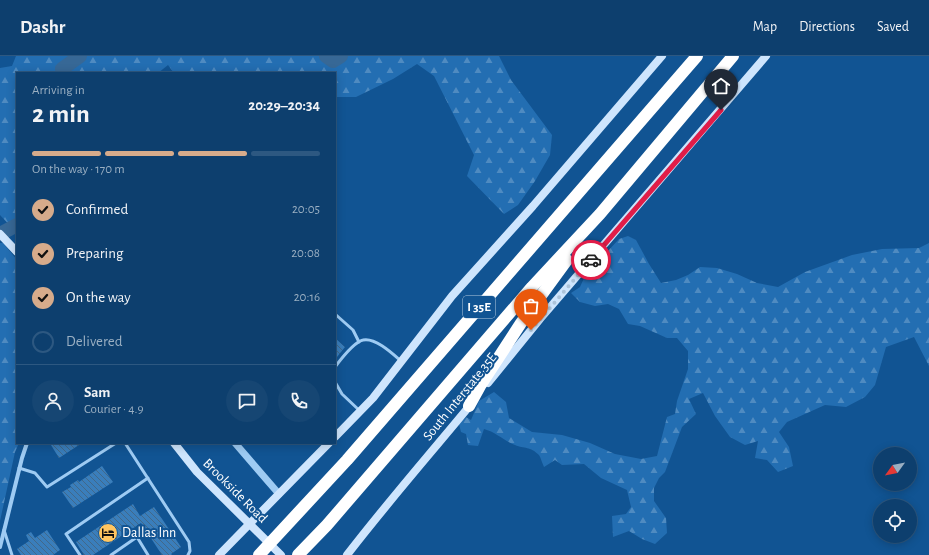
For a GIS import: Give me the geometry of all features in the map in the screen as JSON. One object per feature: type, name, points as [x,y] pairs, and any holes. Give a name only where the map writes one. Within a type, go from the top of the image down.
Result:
[{"type":"highway","name":"I 35E","points":[[259,555],[347,460],[697,56]]},
{"type":"highway","name":"I 35E","points":[[298,555],[327,525],[532,287],[600,214],[733,56]]},
{"type":"highway","points":[[469,406],[480,386],[521,323],[600,214]]},
{"type":"main road","points":[[336,436],[360,411],[452,296],[533,206],[662,56]]},
{"type":"main road","name":"South Interstate 35E","points":[[347,555],[378,514],[411,477],[540,318],[766,56]]},
{"type":"main road","points":[[0,234],[16,251]]},
{"type":"main road","name":"Brookside Road","points":[[175,444],[197,472],[281,555]]},
{"type":"main road","points":[[219,555],[328,444]]},
{"type":"street","points":[[0,547],[19,468],[27,444]]},
{"type":"street","points":[[236,444],[278,494]]},
{"type":"lane","points":[[336,315],[352,330],[359,342]]},
{"type":"lane","points":[[336,365],[356,344],[363,340],[374,342],[401,361]]},
{"type":"lane","points":[[336,384],[342,394],[360,411]]},
{"type":"lane","points":[[19,468],[35,473],[47,487],[114,444]]},
{"type":"lane","points":[[126,444],[189,542],[190,551],[188,555]]},
{"type":"lane","points":[[80,555],[66,534],[148,478]]},
{"type":"lane","points":[[4,529],[12,555]]},
{"type":"lane","points":[[111,555],[137,537],[148,555]]},
{"type":"green space","points":[[16,56],[499,56],[511,80],[552,135],[550,155],[535,181],[518,205],[504,214],[467,176],[474,155],[434,76],[417,64],[393,79],[356,97],[336,97],[336,72],[173,72],[168,65],[159,72],[16,72],[16,232],[0,215],[0,68],[12,66]]},
{"type":"green space","points":[[628,236],[636,240],[661,283],[676,280],[688,275],[700,267],[717,268],[737,274],[757,283],[778,287],[805,272],[852,255],[882,249],[919,248],[929,243],[929,366],[914,337],[886,347],[875,385],[865,397],[846,407],[825,405],[787,422],[779,432],[789,447],[793,466],[778,472],[767,460],[755,458],[758,441],[745,445],[730,437],[715,416],[703,393],[689,399],[696,414],[682,427],[665,472],[659,478],[654,488],[654,501],[666,518],[667,533],[655,544],[642,539],[629,531],[613,537],[612,516],[626,514],[631,507],[627,490],[601,478],[584,464],[562,465],[555,460],[544,467],[539,455],[533,450],[511,443],[484,429],[478,446],[468,445],[466,434],[461,432],[459,424],[466,417],[471,420],[479,401],[494,392],[506,402],[509,418],[532,432],[562,435],[590,443],[615,454],[641,459],[657,456],[667,417],[675,414],[677,401],[688,369],[688,351],[677,338],[667,338],[640,326],[628,324],[619,309],[608,304],[595,306],[580,302],[571,293],[580,287],[585,276],[619,239]]},
{"type":"green space","points":[[0,243],[3,243],[16,259],[16,444],[19,444],[15,452],[0,521]]},
{"type":"building","points":[[336,339],[345,347],[337,357],[336,356]]},
{"type":"building","points":[[52,444],[80,444],[59,458],[51,445]]},
{"type":"building","points":[[102,466],[113,482],[73,508],[62,492],[71,487],[70,485],[78,480],[79,482]]},
{"type":"building","name":"Dallas Inn","points":[[133,504],[140,516],[154,507],[181,547],[171,554],[172,555],[162,555],[141,523],[93,555],[84,555],[76,542]]},
{"type":"building","points":[[47,530],[60,550],[53,555],[21,555],[17,549],[29,541],[26,535],[31,532],[35,538]]},
{"type":"waterway","points":[[63,72],[62,69],[80,56]]},
{"type":"waterway","points":[[326,56],[333,61],[341,56]]},
{"type":"waterway","points":[[0,234],[16,226]]},
{"type":"way so far","points":[[531,330],[591,260]]},
{"type":"place","name":"Dallas Inn","points":[[108,533]]},
{"type":"route","points":[[591,260],[721,110]]}]
